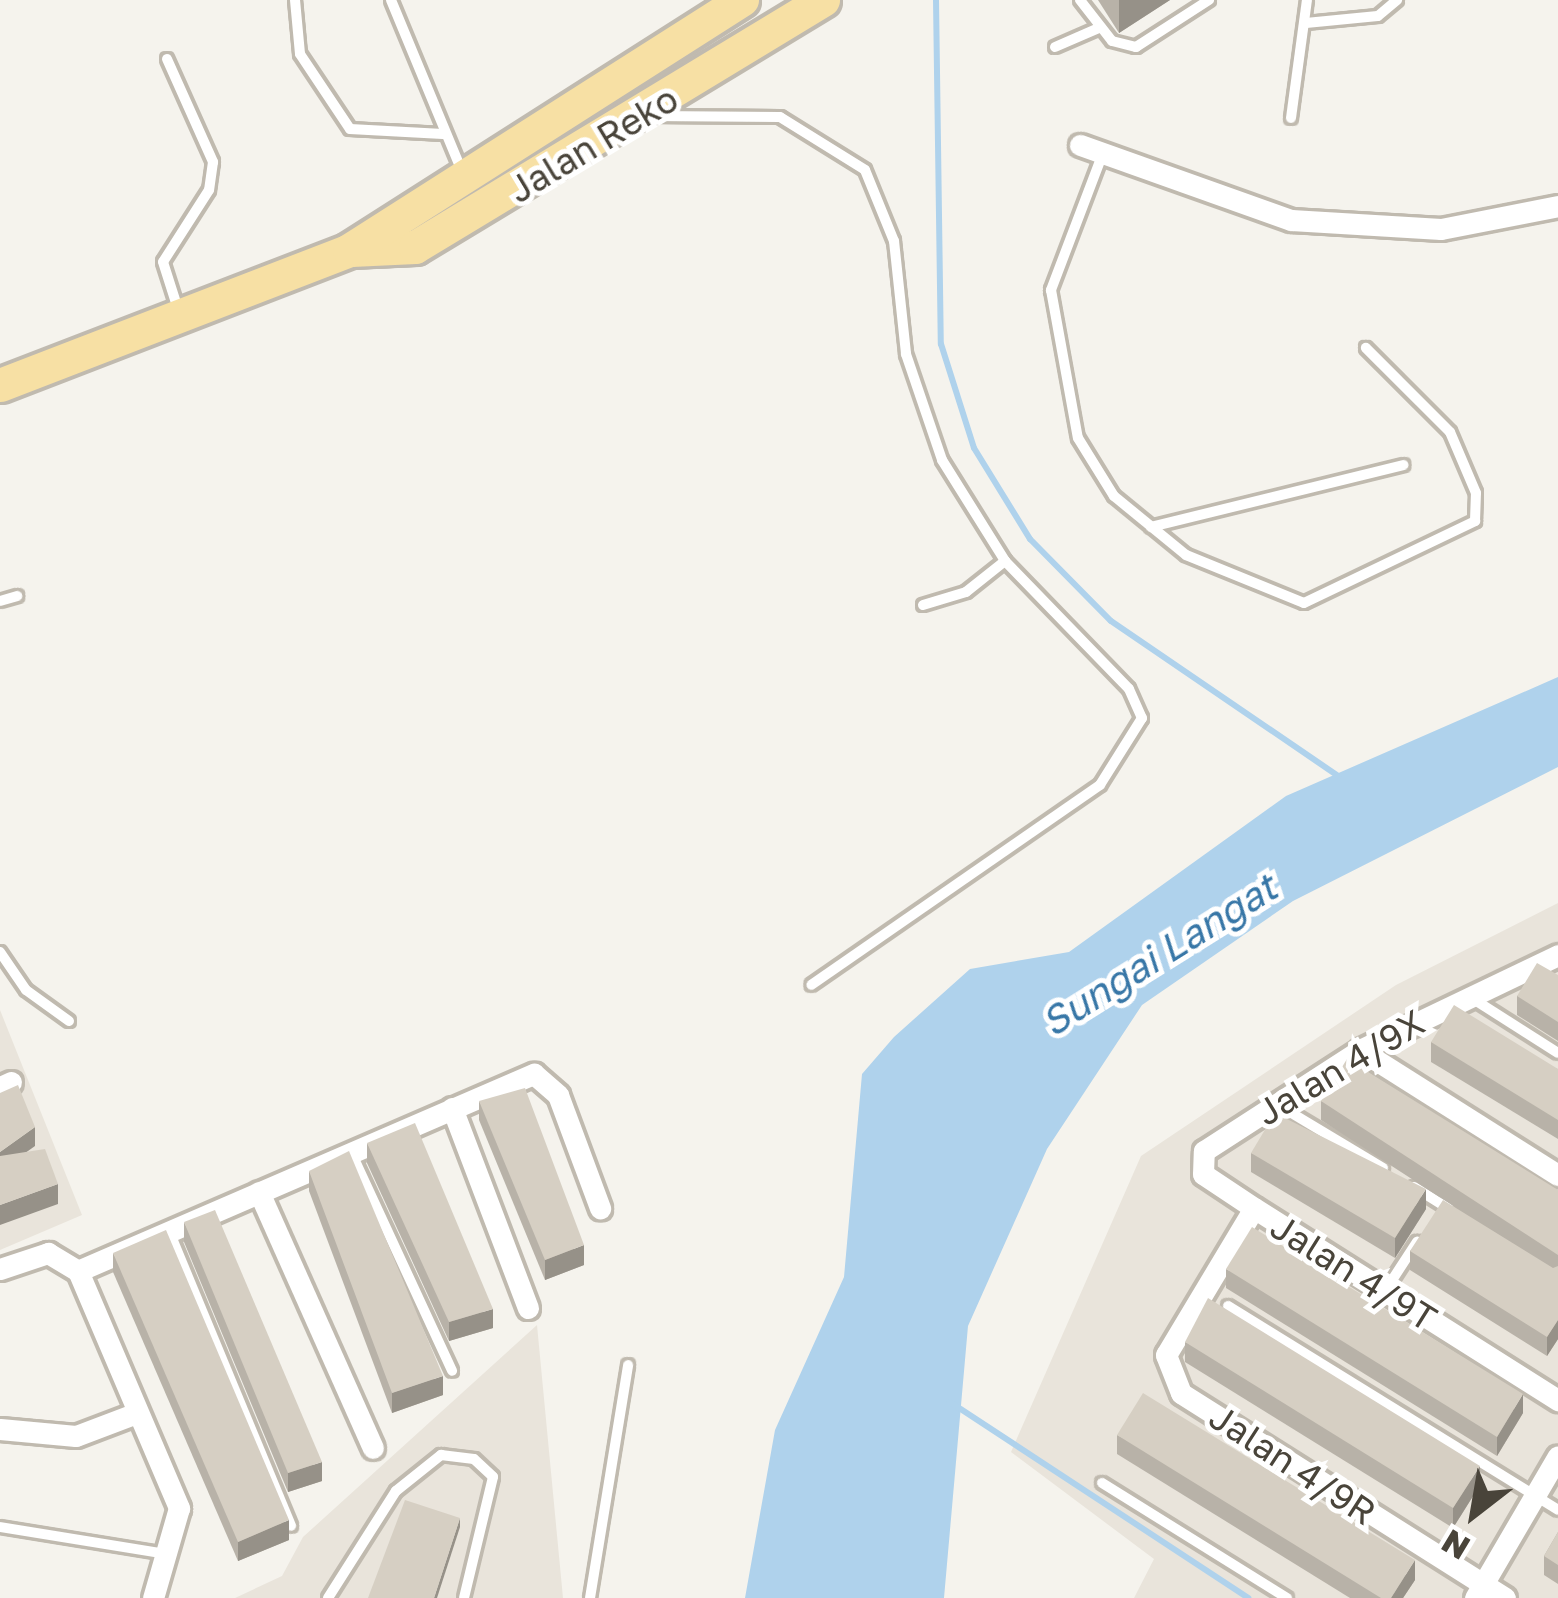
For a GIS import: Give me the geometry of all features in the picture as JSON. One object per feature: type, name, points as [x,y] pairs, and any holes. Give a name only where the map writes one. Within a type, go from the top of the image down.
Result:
[{"type":"main road","name":"Jalan Reko","points":[[0,385],[349,250],[742,0]]},
{"type":"main road","name":"Jalan Reko","points":[[349,250],[415,247],[640,116],[802,6]]},
{"type":"street","points":[[1080,145],[1291,220],[1441,229],[1558,206]]},
{"type":"street","name":"Jalan 4/9X","points":[[1254,1208],[1203,1174],[1199,1158],[1360,1050],[1466,995],[1558,955]]},
{"type":"street","points":[[1360,1050],[1558,1175]]},
{"type":"street","points":[[78,1271],[534,1074],[558,1095],[600,1208]]},
{"type":"street","points":[[452,1108],[528,1308]]},
{"type":"street","points":[[259,1192],[373,1448]]},
{"type":"street","name":"Jalan 4/9T","points":[[1168,1377],[1166,1355],[1254,1208],[1558,1400]]},
{"type":"street","points":[[0,1270],[48,1253],[78,1271],[134,1414],[178,1508],[170,1554],[152,1598]]},
{"type":"street","name":"Jalan 4/9R","points":[[1168,1377],[1479,1591],[1505,1598]]},
{"type":"street","points":[[0,1429],[76,1436],[134,1414]]},
{"type":"street","points":[[1479,1591],[1558,1456]]},
{"type":"lane","points":[[296,0],[300,54],[350,129],[443,134]]},
{"type":"lane","points":[[392,0],[465,179]]},
{"type":"lane","points":[[1081,0],[1100,28],[1145,45],[1209,0]]},
{"type":"lane","points":[[1291,118],[1307,0]]},
{"type":"lane","points":[[1306,23],[1378,16],[1396,0]]},
{"type":"lane","points":[[1055,47],[1100,28]]},
{"type":"lane","points":[[167,59],[214,162],[209,190],[163,262],[181,318]]},
{"type":"lane","points":[[640,116],[780,117],[825,135],[865,170],[894,241],[921,404],[967,509],[1005,561],[1129,689],[1137,741],[1100,785],[990,868],[811,985]]},
{"type":"lane","points":[[1103,153],[1052,290],[1078,438],[1114,496],[1151,527],[1207,566],[1304,603],[1475,521],[1476,493],[1450,432],[1366,348]]},
{"type":"lane","points":[[1151,527],[1404,465]]},
{"type":"lane","points":[[923,605],[966,592],[1005,561]]},
{"type":"lane","points":[[0,601],[17,596]]},
{"type":"lane","points":[[0,952],[26,990],[70,1021]]},
{"type":"lane","points":[[1466,995],[1558,1053]]},
{"type":"lane","points":[[1275,1103],[1461,1216]]},
{"type":"lane","points":[[351,1152],[452,1371]]},
{"type":"lane","points":[[1385,1291],[1442,1204]]},
{"type":"lane","points":[[169,1231],[291,1526]]},
{"type":"lane","points":[[1228,1306],[1558,1510]]},
{"type":"lane","points":[[590,1598],[628,1365]]},
{"type":"lane","points":[[328,1598],[396,1491],[441,1454],[474,1459],[493,1477],[464,1598]]},
{"type":"lane","points":[[1102,1483],[1287,1598]]},
{"type":"lane","points":[[0,1526],[170,1554]]},
{"type":"shaded area","points":[[1558,903],[1558,1598],[1134,1598],[1154,1559],[1011,1452],[1141,1156],[1396,985]]},
{"type":"shaded area","points":[[0,1010],[82,1215],[0,1250]]},
{"type":"shaded area","points":[[537,1325],[563,1598],[235,1598],[282,1576],[303,1537]]},
{"type":"water","name":"Sungai Langat","points":[[1558,677],[1558,767],[1293,901],[1142,1005],[1047,1149],[968,1326],[944,1598],[745,1598],[775,1430],[844,1277],[862,1074],[894,1037],[970,969],[1069,952],[1286,796]]},
{"type":"building","points":[[1537,963],[1558,975],[1558,1022],[1517,996]]},
{"type":"building","points":[[1454,1005],[1558,1069],[1558,1120],[1431,1042]]},
{"type":"building","points":[[1347,1059],[1558,1190],[1558,1255],[1321,1101]]},
{"type":"building","points":[[18,1085],[35,1127],[0,1152],[0,1093]]},
{"type":"building","points":[[525,1088],[584,1245],[545,1260],[479,1101]]},
{"type":"building","points":[[1275,1113],[1426,1189],[1395,1238],[1251,1153]]},
{"type":"building","points":[[415,1123],[493,1309],[449,1322],[367,1143]]},
{"type":"building","points":[[45,1149],[58,1184],[0,1205],[0,1156]]},
{"type":"building","points":[[349,1151],[443,1376],[392,1393],[309,1171]]},
{"type":"building","points":[[1443,1200],[1553,1268],[1558,1266],[1558,1320],[1547,1337],[1410,1251]]},
{"type":"building","points":[[215,1210],[322,1462],[288,1473],[184,1222]]},
{"type":"building","points":[[1252,1227],[1523,1394],[1497,1437],[1226,1269]]},
{"type":"building","points":[[166,1230],[289,1520],[238,1542],[113,1253]]},
{"type":"building","points":[[1208,1298],[1480,1466],[1453,1508],[1185,1342]]},
{"type":"building","points":[[1143,1393],[1415,1560],[1391,1598],[1381,1598],[1117,1435]]},
{"type":"building","points":[[405,1500],[460,1518],[434,1598],[368,1598]]},
{"type":"building","points":[[1558,1532],[1558,1565],[1544,1556]]},
{"type":"waterway","points":[[936,0],[941,344],[974,448],[1030,539],[1111,621],[1338,776]]},
{"type":"waterway","points":[[950,1402],[1248,1598]]}]
